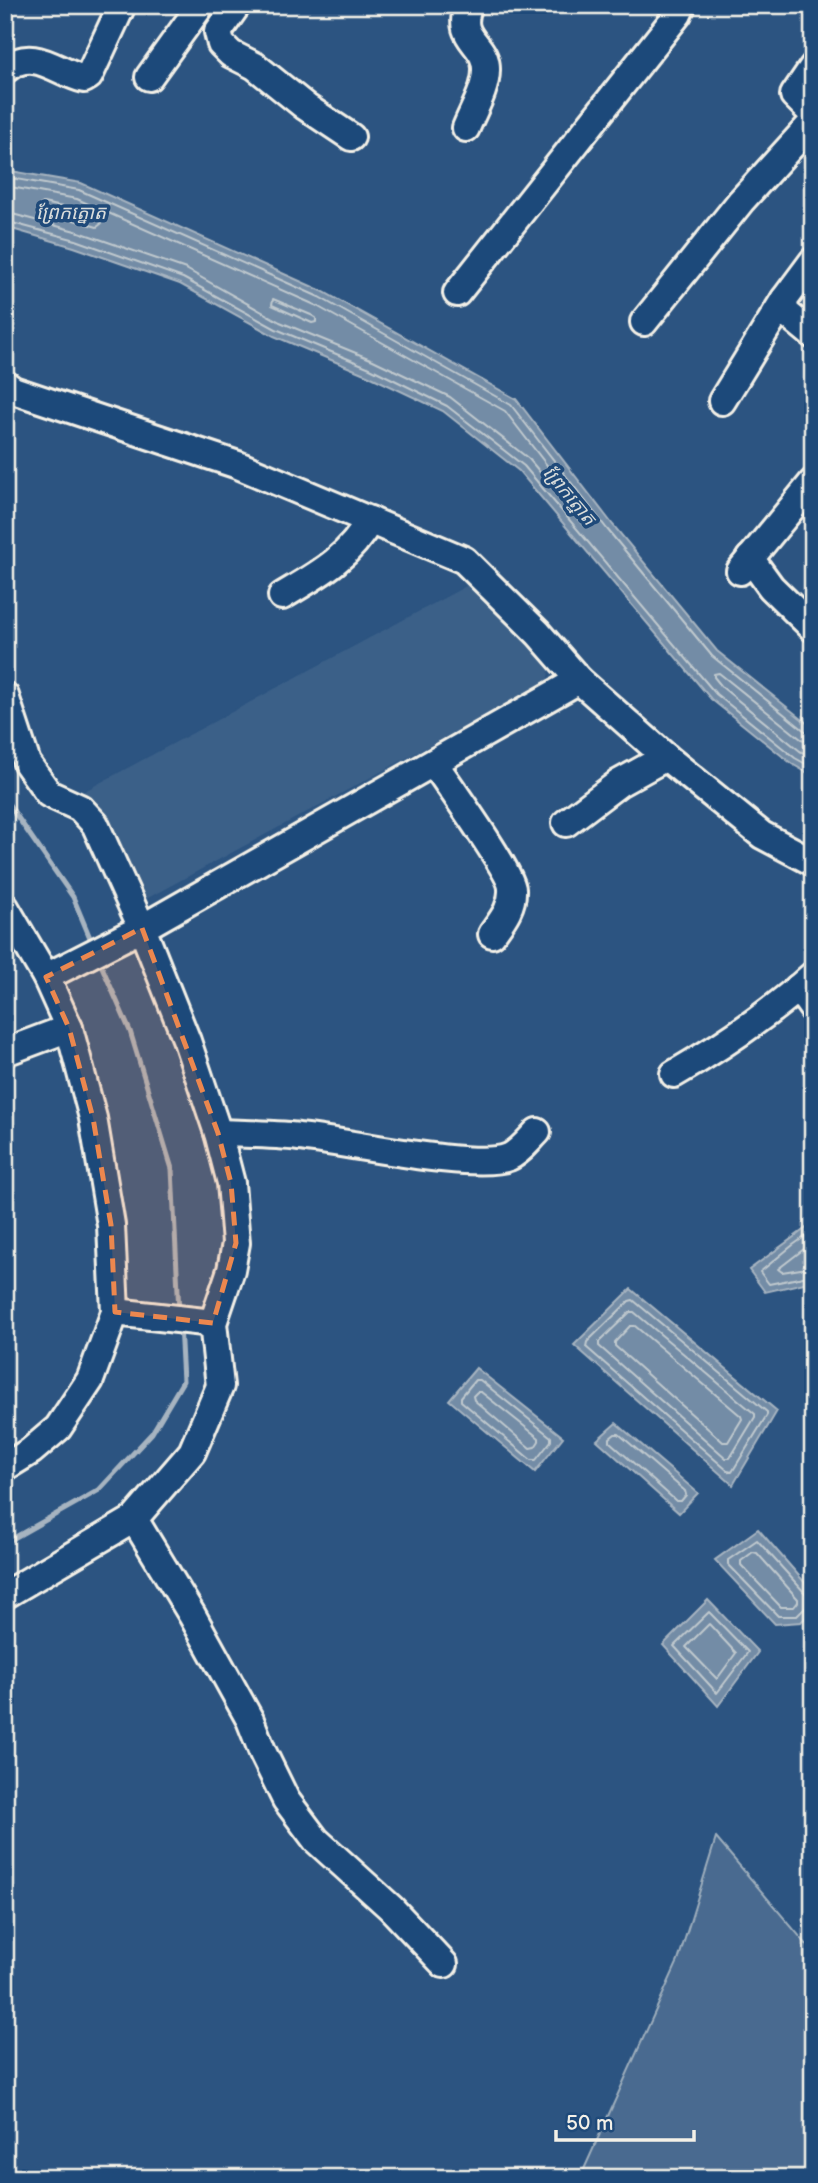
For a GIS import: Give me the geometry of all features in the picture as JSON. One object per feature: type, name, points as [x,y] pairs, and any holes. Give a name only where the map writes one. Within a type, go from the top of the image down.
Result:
[{"type":"street","points":[[7,68],[17,60],[35,59],[84,79],[89,76],[122,5]]},
{"type":"street","points":[[149,77],[201,5]]},
{"type":"street","points":[[237,5],[218,32],[221,44],[231,54],[255,66],[306,107],[351,137]]},
{"type":"street","points":[[466,128],[484,85],[486,68],[480,51],[464,28],[463,18],[469,5]]},
{"type":"street","points":[[457,293],[678,14],[681,5]]},
{"type":"street","points":[[813,67],[794,95],[813,114]]},
{"type":"street","points":[[644,322],[741,201],[813,122]]},
{"type":"street","points":[[722,401],[784,300],[813,261]]},
{"type":"street","points":[[784,300],[785,312],[813,335]]},
{"type":"street","points":[[5,384],[13,390],[238,465],[464,559],[538,633],[579,680],[666,757],[762,835],[813,862]]},
{"type":"street","points":[[813,482],[745,565],[813,628]]},
{"type":"street","points":[[282,596],[323,571],[358,542],[370,520]]},
{"type":"street","points":[[46,977],[142,928],[579,680]]},
{"type":"street","points":[[5,696],[27,762],[49,794],[80,808],[96,824],[142,928],[187,1041],[218,1133],[231,1183],[236,1243],[231,1270],[213,1323],[220,1386],[192,1452],[134,1519],[5,1595]]},
{"type":"street","points":[[566,823],[619,783],[666,757]]},
{"type":"street","points":[[434,763],[513,887],[509,910],[492,933]]},
{"type":"street","points":[[5,907],[46,977],[69,1028],[93,1118],[109,1212],[115,1312],[90,1380],[58,1428],[32,1451],[5,1467]]},
{"type":"street","points":[[674,1074],[724,1046],[808,991]]},
{"type":"street","points":[[5,1052],[69,1028]]},
{"type":"street","points":[[218,1133],[298,1137],[441,1157],[492,1160],[508,1158],[537,1132]]},
{"type":"street","points":[[115,1312],[213,1323]]},
{"type":"street","points":[[134,1519],[244,1708],[286,1800],[316,1840],[391,1908],[444,1964]]},
{"type":"highlighted area","points":[[142,928],[218,1133],[231,1183],[236,1243],[213,1323],[115,1312],[111,1225],[93,1118],[69,1028],[46,977]]},
{"type":"shaded area","points":[[470,584],[506,617],[550,665],[547,682],[146,899],[135,897],[81,793]]},
{"type":"shaded area","points":[[716,1838],[813,1952],[813,2178],[580,2178],[678,1961]]},
{"type":"water","name":"ព្រែកត្នោត","points":[[5,170],[81,183],[322,291],[516,399],[613,525],[717,651],[813,728],[813,776],[792,764],[711,699],[519,471],[443,411],[274,336],[180,284],[74,247],[5,227]]},
{"type":"water","points":[[813,1223],[813,1281],[765,1292],[749,1270]]},
{"type":"water","points":[[631,1289],[777,1411],[733,1485],[574,1345]]},
{"type":"water","points":[[476,1368],[563,1437],[535,1472],[449,1400]]},
{"type":"water","points":[[616,1423],[698,1493],[679,1513],[597,1440]]},
{"type":"water","points":[[758,1529],[813,1592],[813,1610],[801,1622],[775,1624],[715,1560]]},
{"type":"water","points":[[708,1600],[758,1652],[718,1706],[663,1645]]},
{"type":"waterway","points":[[5,799],[73,897],[93,945]]},
{"type":"waterway","points":[[99,960],[130,1031],[172,1169],[179,1312]]},
{"type":"waterway","points":[[5,1543],[99,1490],[152,1433],[183,1381],[180,1325]]}]
